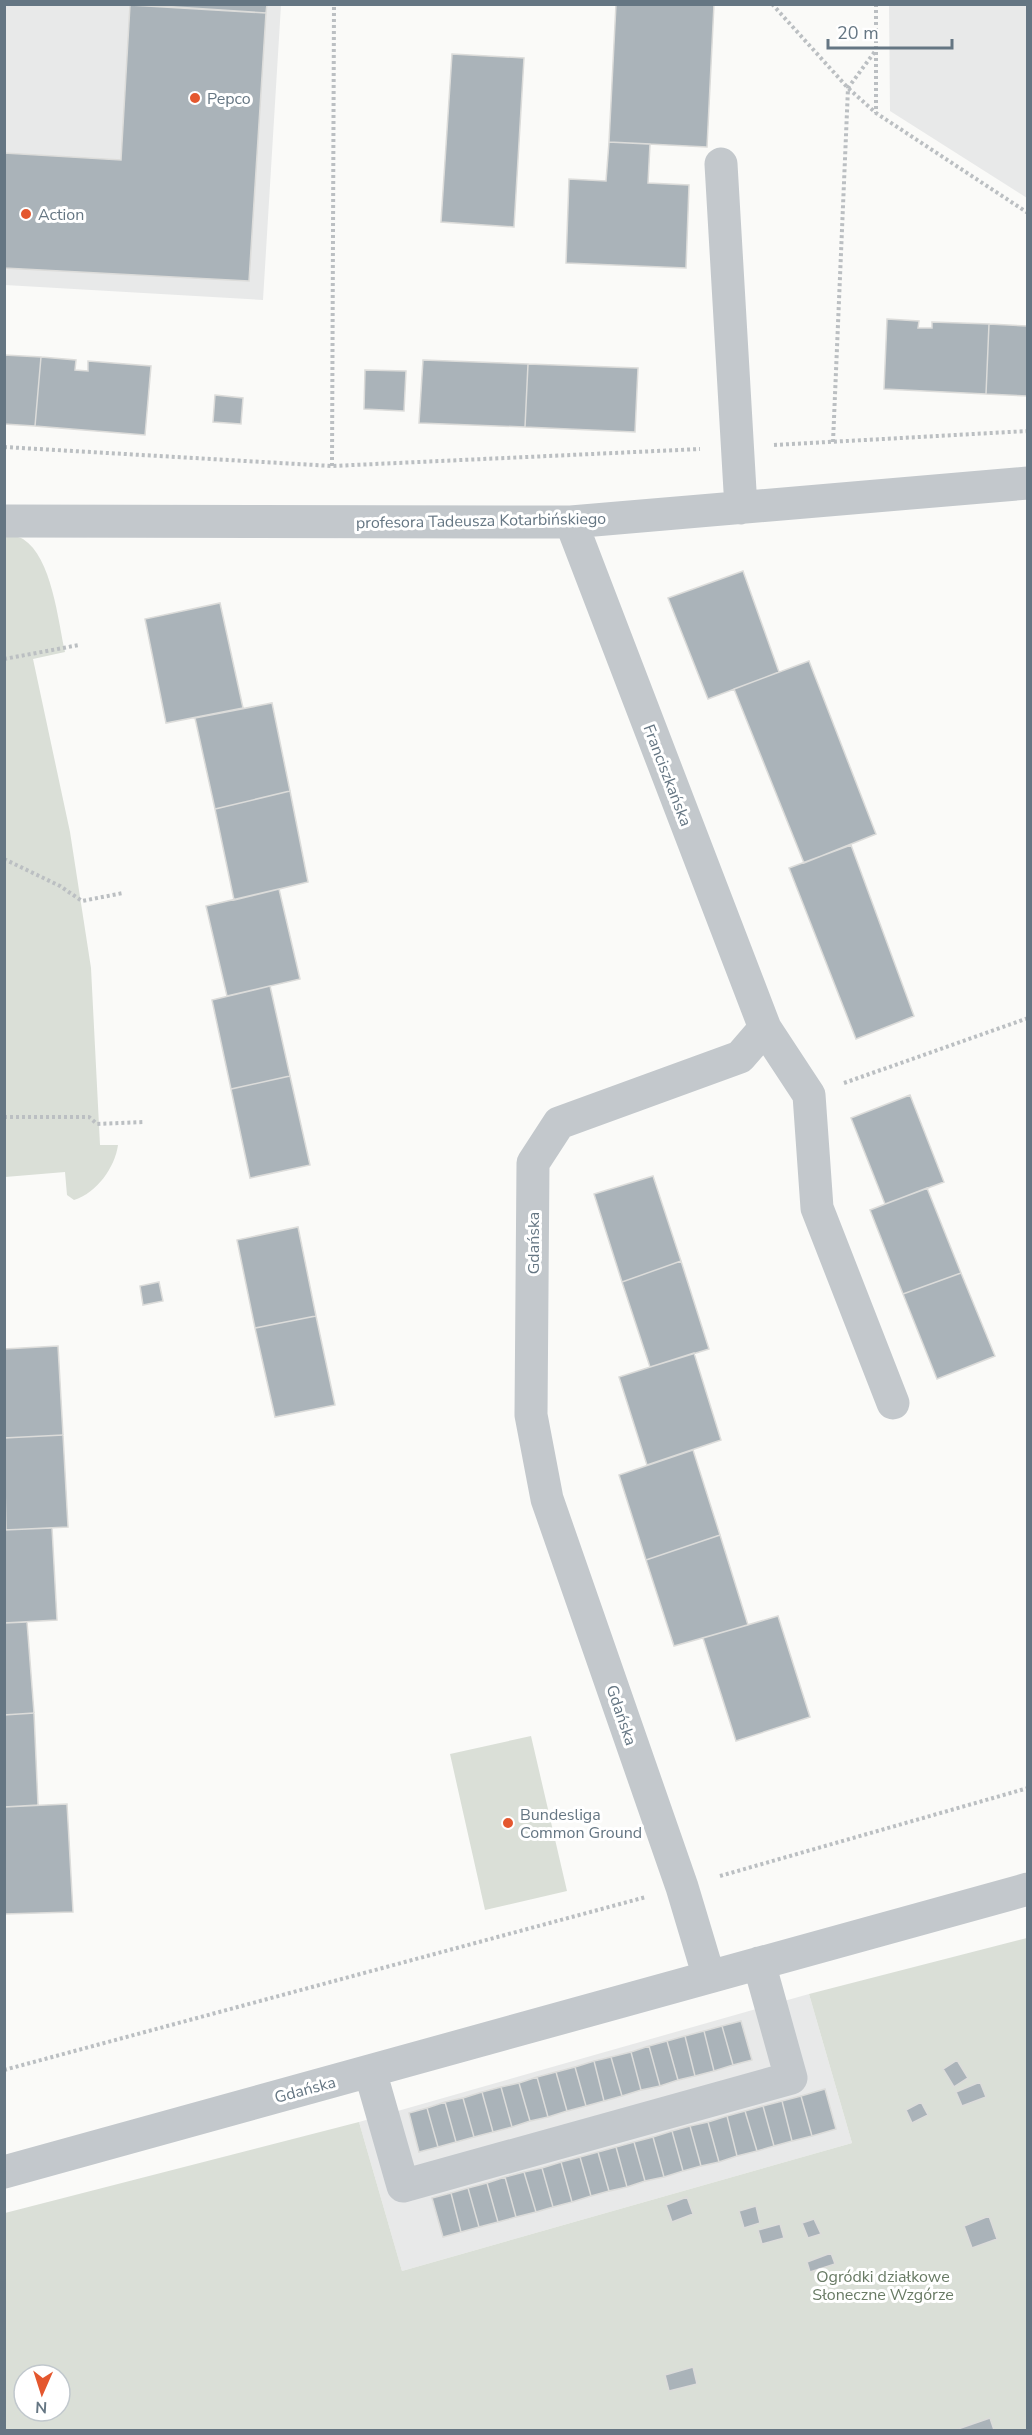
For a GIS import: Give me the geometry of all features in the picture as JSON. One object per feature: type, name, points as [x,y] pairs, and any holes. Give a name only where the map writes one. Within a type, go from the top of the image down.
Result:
[{"type":"street","points":[[722,164],[741,508]]},
{"type":"street","name":"profesora Tadeusza Kotarbińskiego","points":[[4,521],[571,522],[1028,483]]},
{"type":"street","name":"Franciszkańska","points":[[571,522],[765,1028]]},
{"type":"street","points":[[765,1028],[809,1095],[817,1208],[893,1403]]},
{"type":"street","name":"Gdańska","points":[[710,1977],[682,1887],[547,1499],[531,1415],[533,1163],[558,1122],[740,1057],[765,1028]]},
{"type":"street","name":"Gdańska","points":[[4,2172],[1028,1889]]},
{"type":"street","points":[[370,2071],[403,2186],[791,2078],[759,1964]]},
{"type":"path","points":[[332,466],[334,4]]},
{"type":"path","points":[[772,4],[848,88],[876,113],[1028,213]]},
{"type":"path","points":[[876,4],[876,113]]},
{"type":"path","points":[[833,442],[848,88],[876,50]]},
{"type":"path","points":[[4,447],[332,466],[1028,431]]},
{"type":"path","points":[[4,659],[79,645]]},
{"type":"path","points":[[4,859],[60,886],[82,901],[123,893]]},
{"type":"path","points":[[809,1095],[1028,1018]]},
{"type":"path","points":[[4,1117],[89,1117],[99,1124],[143,1122]]},
{"type":"path","points":[[4,2070],[682,1887],[1028,1788]]},
{"type":"shaded area","points":[[4,5],[281,5],[263,300],[5,285]]},
{"type":"shaded area","points":[[889,5],[1027,5],[1027,198],[890,111]]},
{"type":"shaded area","points":[[809,1994],[852,2143],[402,2271],[359,2122]]},
{"type":"green space","points":[[4,536],[23,539],[41,560],[52,591],[65,652],[33,659],[70,832],[91,968],[100,1145],[118,1145],[113,1162],[104,1178],[90,1192],[74,1200],[67,1195],[65,1172],[5,1177]]},
{"type":"green space","name":"Bundesliga Common Ground","points":[[531,1736],[567,1891],[485,1910],[450,1754]]},
{"type":"green space","name":"Ogródki działkowe Słoneczne Wzgórze","points":[[1027,1938],[1027,2430],[5,2430],[5,2213],[359,2122],[402,2271],[852,2143],[809,1994]]},
{"type":"building","points":[[130,4],[267,4],[266,13]]},
{"type":"building","points":[[616,4],[714,4],[707,147],[609,142]]},
{"type":"building","points":[[130,5],[266,13],[249,281],[4,268],[4,153],[121,160]]},
{"type":"building","points":[[452,54],[524,58],[514,227],[441,222]]},
{"type":"building","points":[[609,142],[650,144],[648,183],[689,185],[686,268],[566,263],[569,179],[606,181]]},
{"type":"building","points":[[887,319],[919,321],[918,328],[932,328],[932,322],[989,324],[986,394],[884,389]]},
{"type":"building","points":[[989,324],[1027,326],[1028,396],[986,394]]},
{"type":"building","points":[[4,355],[41,357],[35,426],[4,424]]},
{"type":"building","points":[[41,357],[76,360],[75,370],[88,371],[88,361],[151,366],[145,435],[35,426]]},
{"type":"building","points":[[423,360],[528,364],[525,427],[419,423]]},
{"type":"building","points":[[528,364],[638,368],[635,432],[525,427]]},
{"type":"building","points":[[365,370],[406,371],[404,411],[364,409]]},
{"type":"building","points":[[215,395],[243,398],[241,424],[213,422]]},
{"type":"building","points":[[743,571],[779,672],[708,699],[668,598]]},
{"type":"building","points":[[220,603],[243,708],[166,723],[145,619]]},
{"type":"building","points":[[809,661],[876,834],[804,863],[734,689]]},
{"type":"building","points":[[272,703],[290,791],[215,809],[195,718]]},
{"type":"building","points":[[290,791],[308,882],[234,900],[215,809]]},
{"type":"building","points":[[851,845],[914,1016],[856,1039],[789,868]]},
{"type":"building","points":[[279,889],[300,979],[227,996],[206,906]]},
{"type":"building","points":[[270,986],[290,1076],[231,1089],[212,1000]]},
{"type":"building","points":[[290,1076],[310,1165],[250,1178],[231,1089]]},
{"type":"building","points":[[910,1095],[944,1182],[885,1204],[851,1118]]},
{"type":"building","points":[[653,1176],[681,1261],[622,1282],[594,1194]]},
{"type":"building","points":[[927,1188],[961,1273],[903,1294],[870,1210]]},
{"type":"building","points":[[298,1227],[316,1316],[255,1328],[237,1240]]},
{"type":"building","points":[[681,1261],[709,1349],[650,1367],[622,1282]]},
{"type":"building","points":[[961,1273],[995,1356],[937,1379],[903,1294]]},
{"type":"building","points":[[159,1282],[163,1301],[143,1305],[140,1286]]},
{"type":"building","points":[[316,1316],[335,1405],[275,1417],[255,1328]]},
{"type":"building","points":[[58,1346],[63,1435],[4,1438],[4,1349]]},
{"type":"building","points":[[694,1353],[721,1440],[647,1465],[619,1377]]},
{"type":"building","points":[[63,1435],[68,1527],[6,1530],[4,1438]]},
{"type":"building","points":[[693,1450],[720,1535],[646,1560],[619,1475]]},
{"type":"building","points":[[52,1528],[57,1620],[4,1623],[4,1530]]},
{"type":"building","points":[[720,1535],[748,1625],[674,1646],[646,1560]]},
{"type":"building","points":[[778,1616],[810,1717],[736,1741],[703,1638]]},
{"type":"building","points":[[27,1622],[34,1713],[4,1715],[4,1623]]},
{"type":"building","points":[[34,1713],[38,1805],[4,1807],[4,1715]]},
{"type":"building","points":[[67,1804],[73,1912],[4,1914],[4,1807]]},
{"type":"building","points":[[741,2021],[752,2060],[733,2065],[722,2026]]},
{"type":"building","points":[[722,2026],[733,2065],[714,2071],[704,2031]]},
{"type":"building","points":[[704,2031],[714,2071],[695,2076],[685,2036]]},
{"type":"building","points":[[685,2036],[695,2076],[678,2080],[667,2041]]},
{"type":"building","points":[[667,2041],[678,2080],[660,2086],[649,2046]]},
{"type":"building","points":[[649,2046],[660,2086],[641,2090],[631,2052]]},
{"type":"building","points":[[631,2052],[641,2090],[622,2096],[611,2057]]},
{"type":"building","points":[[611,2057],[622,2096],[604,2101],[594,2061]]},
{"type":"building","points":[[957,2060],[968,2078],[954,2087],[943,2069]]},
{"type":"building","points":[[594,2061],[604,2101],[586,2106],[575,2067]]},
{"type":"building","points":[[575,2067],[586,2106],[567,2111],[556,2072]]},
{"type":"building","points":[[556,2072],[567,2111],[548,2117],[537,2077]]},
{"type":"building","points":[[537,2077],[548,2117],[530,2121],[519,2083]]},
{"type":"building","points":[[980,2082],[986,2097],[962,2106],[956,2092]]},
{"type":"building","points":[[519,2083],[530,2121],[512,2127],[501,2087]]},
{"type":"building","points":[[501,2087],[512,2127],[493,2132],[482,2092]]},
{"type":"building","points":[[825,2089],[836,2129],[812,2136],[801,2096]]},
{"type":"building","points":[[482,2092],[493,2132],[474,2137],[463,2098]]},
{"type":"building","points":[[801,2096],[812,2136],[792,2141],[782,2101]]},
{"type":"building","points":[[463,2098],[474,2137],[456,2142],[445,2102]]},
{"type":"building","points":[[782,2101],[792,2141],[774,2146],[763,2106]]},
{"type":"building","points":[[445,2102],[456,2142],[438,2147],[427,2108]]},
{"type":"building","points":[[921,2102],[928,2115],[912,2123],[906,2110]]},
{"type":"building","points":[[763,2106],[774,2146],[757,2151],[745,2111]]},
{"type":"building","points":[[427,2108],[438,2147],[419,2152],[409,2113]]},
{"type":"building","points":[[745,2111],[757,2151],[737,2156],[727,2116]]},
{"type":"building","points":[[727,2116],[737,2156],[719,2162],[708,2122]]},
{"type":"building","points":[[708,2122],[719,2162],[701,2166],[690,2126]]},
{"type":"building","points":[[690,2126],[701,2166],[683,2171],[672,2131]]},
{"type":"building","points":[[672,2131],[683,2171],[664,2177],[653,2137]]},
{"type":"building","points":[[653,2137],[664,2177],[645,2181],[634,2142]]},
{"type":"building","points":[[634,2142],[645,2181],[627,2187],[616,2147]]},
{"type":"building","points":[[616,2147],[627,2187],[609,2191],[598,2152]]},
{"type":"building","points":[[598,2152],[609,2191],[591,2196],[580,2157]]},
{"type":"building","points":[[580,2157],[591,2196],[572,2202],[561,2162]]},
{"type":"building","points":[[561,2162],[572,2202],[553,2207],[542,2168]]},
{"type":"building","points":[[542,2168],[553,2207],[536,2212],[524,2172]]},
{"type":"building","points":[[524,2172],[536,2212],[516,2217],[505,2177]]},
{"type":"building","points":[[505,2177],[516,2217],[498,2222],[487,2183]]},
{"type":"building","points":[[487,2183],[498,2222],[479,2227],[468,2188]]},
{"type":"building","points":[[468,2188],[479,2227],[461,2232],[451,2193]]},
{"type":"building","points":[[451,2193],[461,2232],[443,2237],[432,2198]]},
{"type":"building","points":[[687,2197],[693,2214],[672,2222],[666,2205]]},
{"type":"building","points":[[756,2206],[760,2223],[744,2228],[739,2211]]},
{"type":"building","points":[[989,2216],[997,2239],[972,2248],[964,2226]]},
{"type":"building","points":[[814,2219],[821,2234],[808,2238],[802,2223]]},
{"type":"building","points":[[780,2224],[784,2238],[762,2244],[758,2230]]},
{"type":"building","points":[[831,2253],[835,2264],[810,2272],[807,2262]]},
{"type":"building","points":[[693,2367],[697,2384],[669,2391],[665,2375]]},
{"type":"building","points":[[990,2418],[994,2430],[955,2430]]},
{"type":"place","name":"Pepco","points":[[195,98]]},
{"type":"place","name":"Action","points":[[26,214]]},
{"type":"place","name":"Bundesliga Common Ground","points":[[508,1823]]}]
